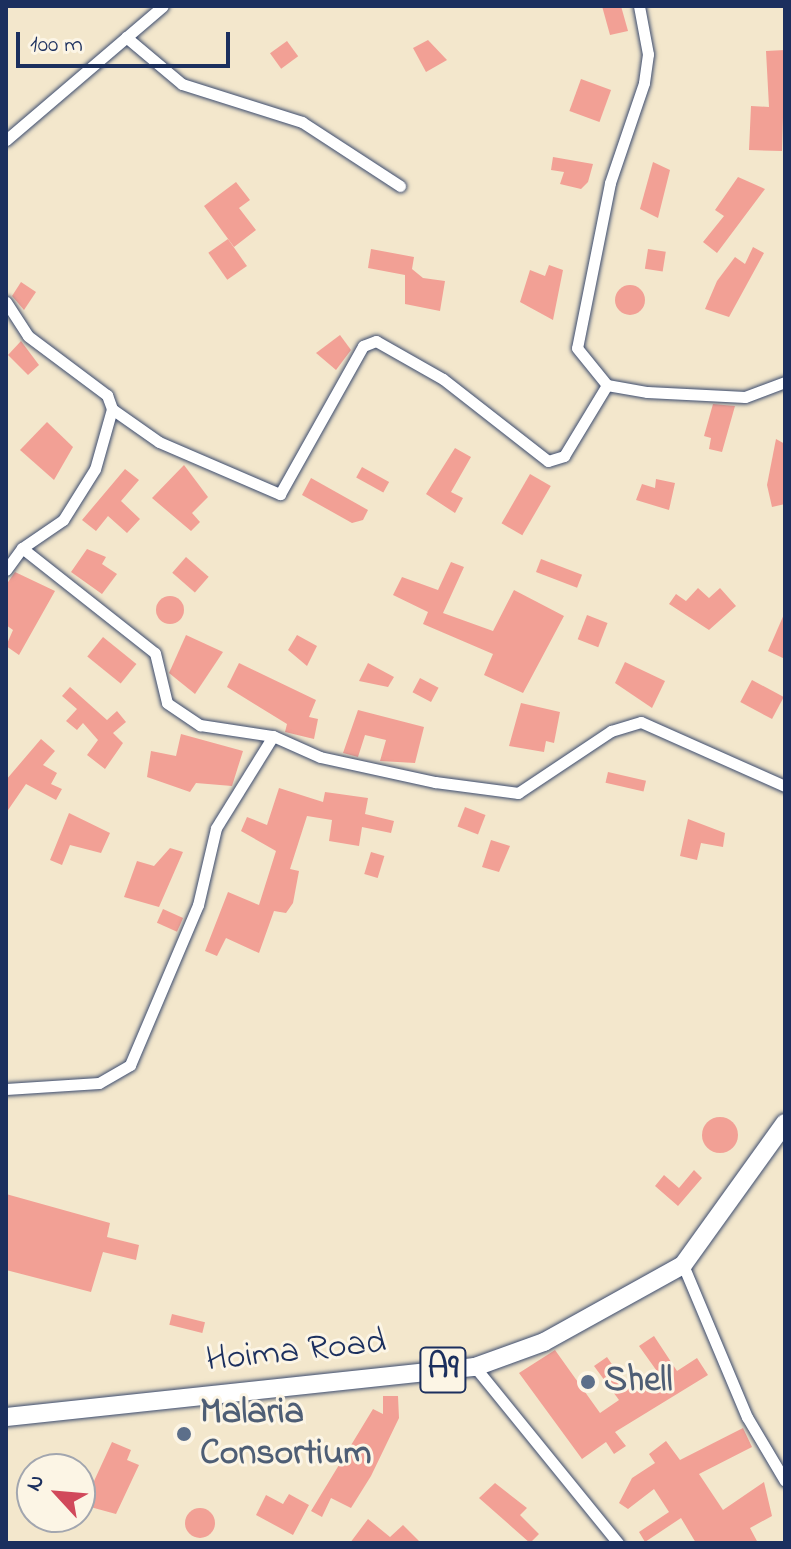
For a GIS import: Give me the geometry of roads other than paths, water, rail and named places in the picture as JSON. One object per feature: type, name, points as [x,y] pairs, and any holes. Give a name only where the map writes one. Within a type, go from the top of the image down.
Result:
[{"type":"main road","name":"Hoima Road","points":[[6,1417],[475,1367],[607,1314],[683,1265],[785,1123]]},
{"type":"street","points":[[6,140],[163,6]]},
{"type":"street","points":[[639,6],[648,54],[644,83],[610,183],[574,341],[607,385],[745,397],[785,382]]},
{"type":"street","points":[[126,37],[182,84],[302,122],[400,186]]},
{"type":"street","points":[[6,302],[28,336],[107,395],[112,409],[159,442],[280,494],[363,346],[376,341],[443,379],[548,461],[564,456],[607,385]]},
{"type":"street","points":[[6,570],[22,548],[63,520],[95,469],[112,409]]},
{"type":"street","points":[[22,548],[155,653],[174,712],[200,725],[273,736],[320,757],[518,793],[611,731],[641,722],[785,786]]},
{"type":"street","points":[[6,1089],[99,1083],[130,1065],[198,905],[216,828],[273,736]]},
{"type":"street","points":[[683,1265],[747,1417],[785,1481]]},
{"type":"street","points":[[475,1367],[618,1543]]},
{"type":"place","name":"Shell","points":[[588,1382]]},
{"type":"place","name":"Malaria Consortium","points":[[184,1434]]}]
